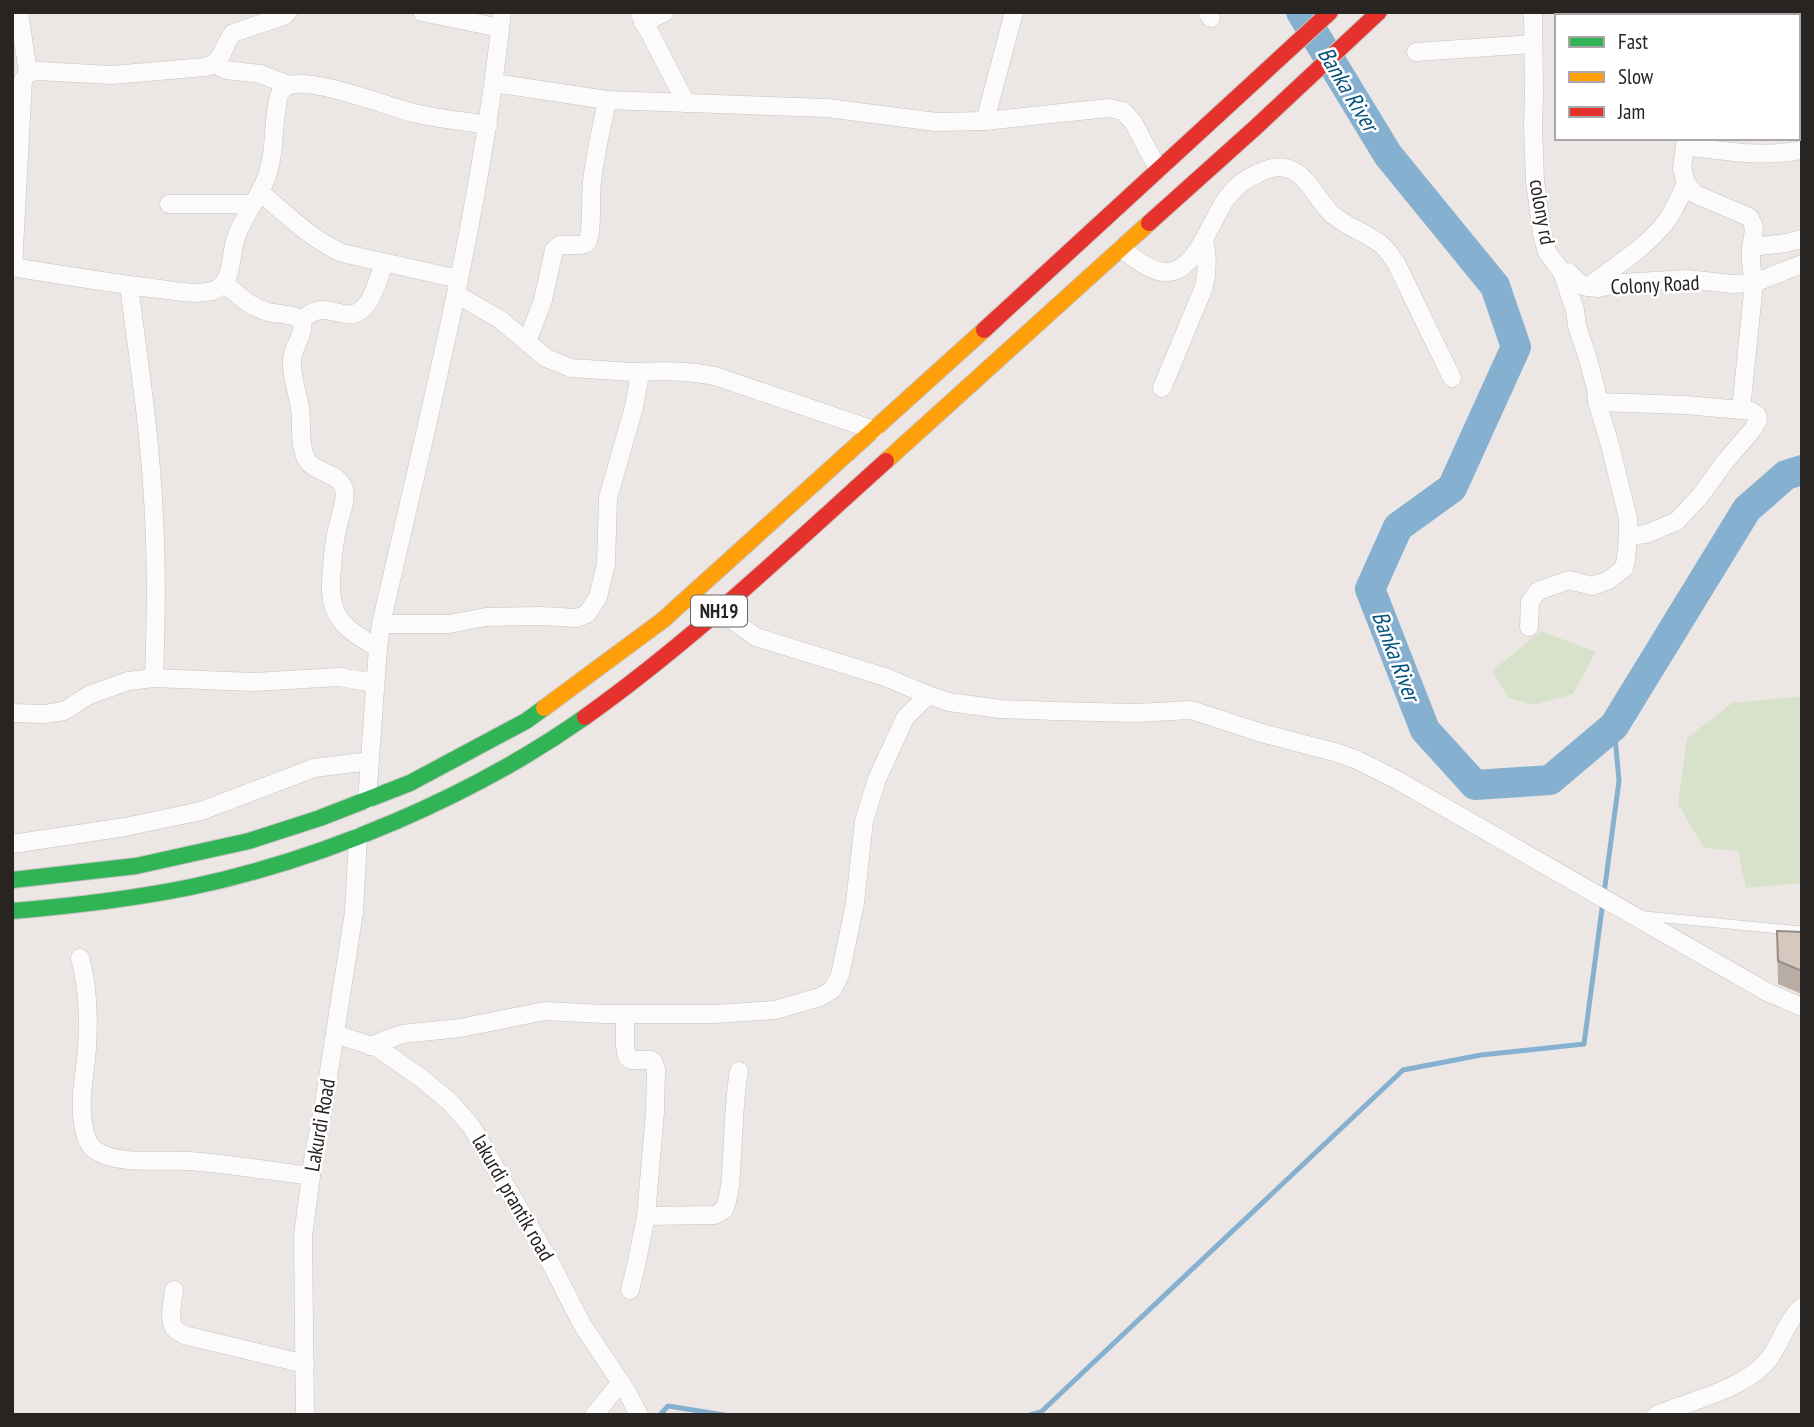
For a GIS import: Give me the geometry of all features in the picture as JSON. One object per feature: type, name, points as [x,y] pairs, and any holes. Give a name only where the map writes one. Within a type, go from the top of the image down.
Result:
[{"type":"highway","name":"NH19","points":[[12,880],[136,866],[261,837],[320,818],[410,783],[526,722],[663,620],[1330,12]]},
{"type":"highway","name":"NH19","points":[[12,911],[157,894],[311,854],[422,810],[547,743],[614,697],[719,611],[1121,249],[1379,12]]},
{"type":"street","points":[[19,12],[28,73]]},
{"type":"street","points":[[288,12],[284,16],[233,33],[228,38],[220,59],[205,67],[112,75],[38,71],[28,73],[23,80],[13,267],[191,293],[214,291],[225,284],[235,240],[269,169],[277,104],[281,91],[289,85]]},
{"type":"street","points":[[367,800],[381,624],[457,286],[495,83],[501,20],[422,12]]},
{"type":"street","points":[[665,12],[641,18],[686,103]]},
{"type":"street","points":[[985,121],[1014,12]]},
{"type":"street","name":"colony rd","points":[[1529,627],[1530,602],[1538,591],[1569,580],[1592,586],[1609,580],[1623,568],[1628,536],[1628,518],[1575,310],[1562,272],[1547,252],[1542,234],[1537,204],[1532,128],[1533,12]]},
{"type":"street","points":[[1416,52],[1532,44]]},
{"type":"street","points":[[214,64],[226,70],[260,74],[289,85],[306,84],[415,113],[488,125]]},
{"type":"street","points":[[495,83],[607,100],[827,108],[936,122],[985,121],[1108,107],[1123,111],[1133,122],[1158,169]]},
{"type":"street","points":[[527,342],[543,300],[554,250],[560,245],[587,243],[590,236],[592,182],[607,100]]},
{"type":"street","points":[[1741,410],[1754,283],[1751,247],[1755,233],[1754,224],[1749,216],[1695,194],[1686,183],[1682,168],[1686,142],[1748,155],[1802,150]]},
{"type":"street","points":[[1121,249],[1151,268],[1163,272],[1177,270],[1190,262],[1228,196],[1249,177],[1279,167],[1292,170],[1305,181],[1330,213],[1384,247],[1396,263],[1452,377]]},
{"type":"street","points":[[1588,287],[1650,239],[1667,221],[1686,183]]},
{"type":"street","points":[[169,204],[256,198],[327,247],[457,286],[546,358],[571,368],[698,372],[874,430]]},
{"type":"street","points":[[1751,247],[1802,239]]},
{"type":"street","points":[[1162,388],[1205,287],[1207,255],[1203,240]]},
{"type":"street","points":[[301,320],[310,313],[322,310],[348,315],[357,313],[368,304],[384,263]]},
{"type":"street","name":"Colony Road","points":[[1562,272],[1568,272],[1579,283],[1598,288],[1622,283],[1687,279],[1732,284],[1754,283],[1802,264]]},
{"type":"street","points":[[225,284],[258,309],[293,315],[301,320]]},
{"type":"street","points":[[129,286],[146,412],[154,516],[157,610],[154,678]]},
{"type":"street","points":[[301,320],[302,330],[292,359],[303,448],[306,460],[313,468],[337,478],[343,487],[344,495],[335,536],[330,588],[333,608],[342,623],[356,636],[378,648]]},
{"type":"street","points":[[381,624],[449,624],[486,617],[577,618],[587,614],[598,597],[606,564],[608,498],[639,380],[632,372]]},
{"type":"street","points":[[1597,402],[1686,405],[1751,411],[1758,415],[1753,429],[1677,522],[1646,534],[1628,536]]},
{"type":"street","points":[[719,611],[756,637],[885,677],[949,702],[1000,709],[1136,713],[1191,710],[1265,734],[1338,753],[1396,780],[1767,992],[1802,1007]]},
{"type":"street","points":[[12,713],[46,714],[64,711],[89,695],[128,681],[154,678],[253,682],[339,677],[375,683]]},
{"type":"street","points":[[370,1045],[402,1034],[460,1028],[545,1012],[715,1014],[775,1010],[820,997],[832,990],[840,975],[855,903],[864,821],[877,779],[905,718],[928,695]]},
{"type":"street","points":[[12,844],[125,827],[201,811],[314,768],[370,761]]},
{"type":"street","name":"Lakurdi Road","points":[[305,1415],[303,1236],[354,912],[358,837]]},
{"type":"street","points":[[80,958],[88,1002],[82,1097],[85,1135],[95,1150],[118,1160],[189,1161],[311,1177]]},
{"type":"street","points":[[625,1014],[627,1057],[631,1060],[651,1060],[656,1069],[646,1216],[630,1290]]},
{"type":"street","name":"lakurdi prantik road","points":[[335,1034],[378,1048],[421,1077],[450,1102],[471,1126],[549,1260],[583,1326],[637,1410]]},
{"type":"street","points":[[646,1216],[715,1215],[724,1210],[728,1202],[738,1072]]},
{"type":"street","points":[[174,1290],[173,1326],[184,1335],[305,1364]]},
{"type":"street","points":[[1656,1415],[1723,1389],[1756,1372],[1766,1363],[1795,1313],[1802,1307]]},
{"type":"street","points":[[594,1415],[621,1382]]},
{"type":"lane","points":[[1637,916],[1802,931]]},
{"type":"green space","points":[[1541,631],[1596,652],[1573,694],[1534,705],[1509,698],[1492,671]]},
{"type":"green space","points":[[1802,696],[1802,883],[1746,888],[1738,851],[1704,848],[1678,804],[1687,738],[1732,703]]},
{"type":"building","points":[[1777,931],[1802,932],[1802,971],[1778,961]]},
{"type":"waterway","name":"Banka River","points":[[1301,12],[1388,155],[1495,286],[1516,347],[1452,488],[1398,527],[1370,589],[1425,730],[1475,785],[1550,780],[1614,726],[1747,509],[1786,475],[1802,470]]},
{"type":"waterway","points":[[1030,1415],[1041,1412],[1403,1070],[1481,1055],[1584,1044],[1619,781],[1614,726]]},
{"type":"waterway","points":[[660,1415],[668,1406],[724,1415]]},
{"type":"traffic: fast","points":[[12,880],[136,866],[249,841],[320,818],[410,783],[526,721],[544,708]]},
{"type":"traffic: fast","points":[[12,911],[102,902],[169,891],[242,875],[293,860],[345,842],[446,798],[495,773],[585,717]]},
{"type":"traffic: slow","points":[[886,461],[1149,223]]},
{"type":"traffic: slow","points":[[544,708],[663,620],[984,330]]},
{"type":"traffic: jam","points":[[984,330],[1330,12]]},
{"type":"traffic: jam","points":[[1149,223],[1379,12]]},
{"type":"traffic: jam","points":[[585,717],[701,626],[886,461]]}]
